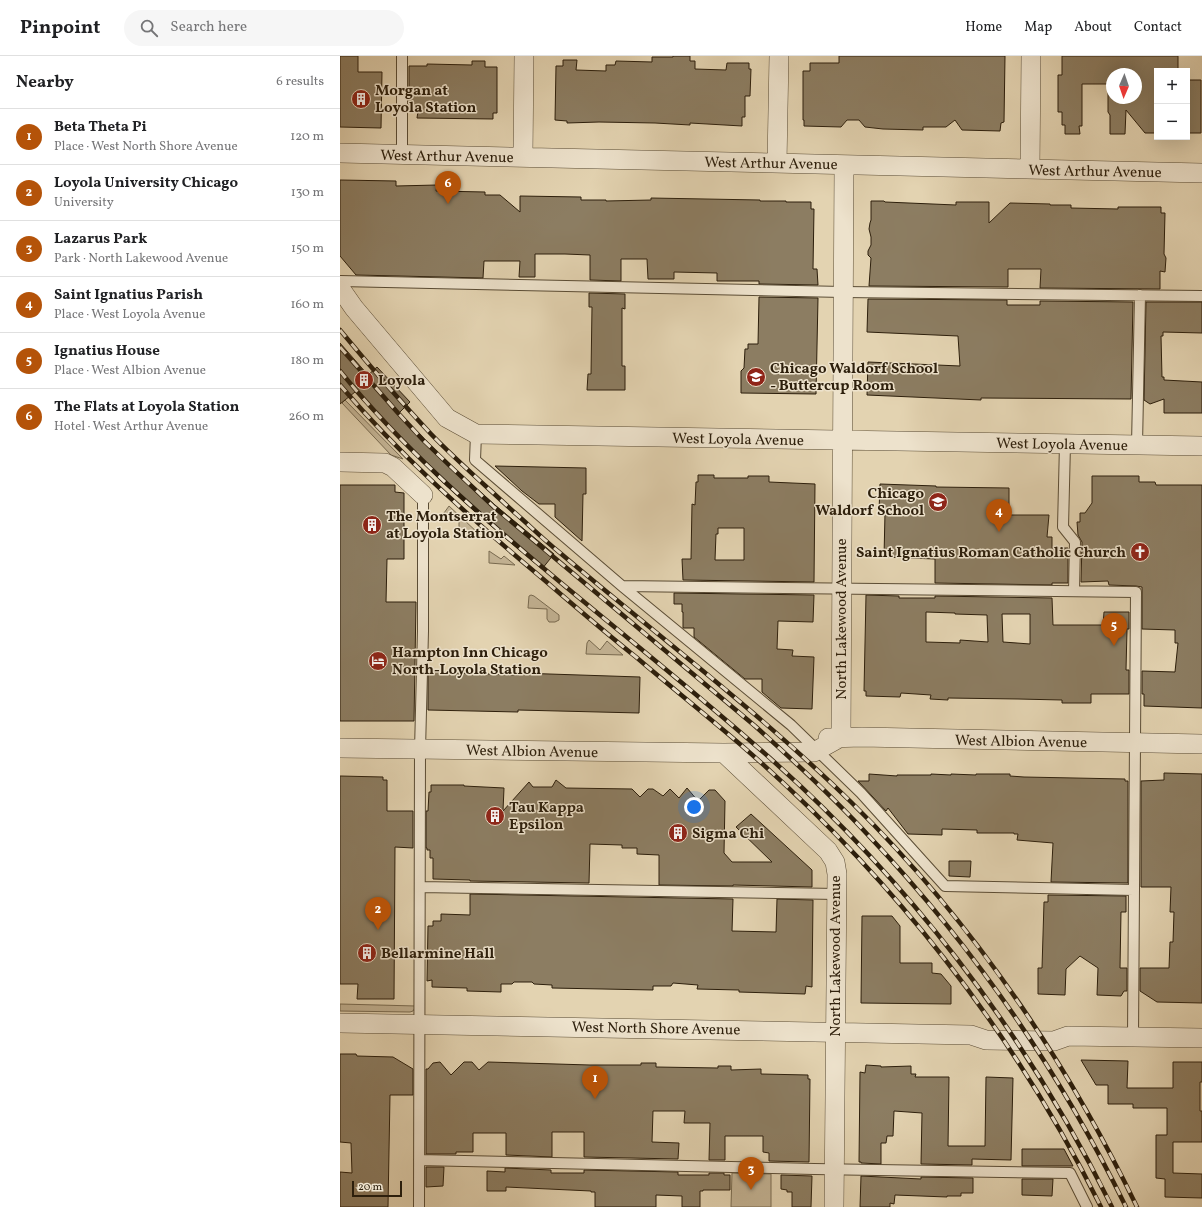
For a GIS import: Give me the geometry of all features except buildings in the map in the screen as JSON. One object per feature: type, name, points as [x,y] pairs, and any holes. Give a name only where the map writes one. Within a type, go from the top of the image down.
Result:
[{"type":"street","points":[[523,157],[524,56]]},
{"type":"street","points":[[777,164],[778,56]]},
{"type":"street","points":[[1030,169],[1031,56]]},
{"type":"street","name":"West Arthur Avenue","points":[[340,153],[1202,173]]},
{"type":"street","name":"North Lakewood Avenue","points":[[841,737],[844,165]]},
{"type":"street","name":"West Loyola Avenue","points":[[340,288],[354,308],[447,418],[476,434],[1202,446]]},
{"type":"street","points":[[340,462],[384,463],[393,466],[423,495]]},
{"type":"street","name":"West Albion Avenue","points":[[340,748],[724,753],[725,740],[812,745],[841,737],[1202,744]]},
{"type":"street","name":"North Lakewood Avenue","points":[[724,753],[828,851],[836,868],[834,1207]]},
{"type":"street","name":"West North Shore Avenue","points":[[340,1023],[971,1034],[986,1029],[1001,1029],[1054,1030],[1068,1036],[1202,1038]]},
{"type":"lane","points":[[402,56],[402,155]]},
{"type":"lane","points":[[340,281],[843,292],[1202,296]]},
{"type":"lane","points":[[1137,445],[1140,295]]},
{"type":"lane","points":[[476,434],[475,460],[622,586],[791,725],[861,793],[945,886],[1134,890]]},
{"type":"lane","points":[[1065,444],[1063,527],[1075,542],[1074,591]]},
{"type":"lane","points":[[419,1207],[420,750],[423,631],[423,495]]},
{"type":"lane","points":[[622,586],[1136,592],[1133,1037]]},
{"type":"lane","points":[[420,887],[836,894]]},
{"type":"lane","points":[[419,1160],[1070,1173],[1087,1207]]},
{"type":"shaded area","points":[[345,400],[403,459],[391,455],[342,403]]},
{"type":"shaded area","points":[[449,506],[478,533],[460,533],[459,520],[439,520]]},
{"type":"shaded area","points":[[489,551],[501,559],[504,556],[515,565],[489,563]]},
{"type":"shaded area","points":[[531,595],[559,615],[559,620],[549,622],[547,619],[547,609],[528,608],[529,596]]},
{"type":"shaded area","points":[[589,640],[600,650],[607,641],[623,655],[586,654],[587,643]]},
{"type":"shaded area","points":[[340,1004],[416,1006],[413,1011],[410,1012],[340,1011]]},
{"type":"shaded area","points":[[732,1173],[771,1174],[771,1207],[731,1207]]},
{"type":"railway","points":[[340,330],[407,408],[461,464],[553,547],[744,705],[851,802],[894,847],[935,893],[1011,992],[1079,1097],[1137,1207]]},
{"type":"railway","points":[[340,347],[423,440],[494,507],[755,726],[813,779],[868,835],[943,920],[1011,1011],[1072,1107],[1100,1156],[1126,1207]]},
{"type":"railway","points":[[340,371],[390,428],[473,508],[755,745],[809,794],[861,846],[910,901],[956,958],[1000,1017],[1078,1142],[1112,1207]]},
{"type":"railway","points":[[340,385],[386,436],[459,506],[510,551],[741,745],[796,795],[848,847],[897,901],[944,958],[988,1017],[1029,1078],[1101,1207]]},
{"type":"place","name":"Morgan at Loyola Station","points":[[361,99]]},
{"type":"place","name":"The Flats at Loyola Station","points":[[448,204]]},
{"type":"place","name":"Chicago Waldorf School - Buttercup Room","points":[[756,377]]},
{"type":"place","name":"Loyola","points":[[364,380]]},
{"type":"place","name":"Chicago Waldorf School","points":[[938,502]]},
{"type":"place","name":"The Montserrat at Loyola Station","points":[[372,525]]},
{"type":"place","name":"Saint Ignatius Parish","points":[[999,532]]},
{"type":"place","name":"Saint Ignatius Roman Catholic Church","points":[[1140,552]]},
{"type":"place","name":"Ignatius House","points":[[1114,646]]},
{"type":"place","name":"Hampton Inn Chicago North-Loyola Station","points":[[378,661]]},
{"type":"place","name":"Tau Kappa Epsilon","points":[[495,816]]},
{"type":"place","name":"Sigma Chi","points":[[678,833]]},
{"type":"place","name":"Loyola University Chicago","points":[[378,930]]},
{"type":"place","name":"Bellarmine Hall","points":[[367,953]]},
{"type":"place","name":"Beta Theta Pi","points":[[595,1099]]},
{"type":"place","name":"Lazarus Park","points":[[751,1190]]}]
